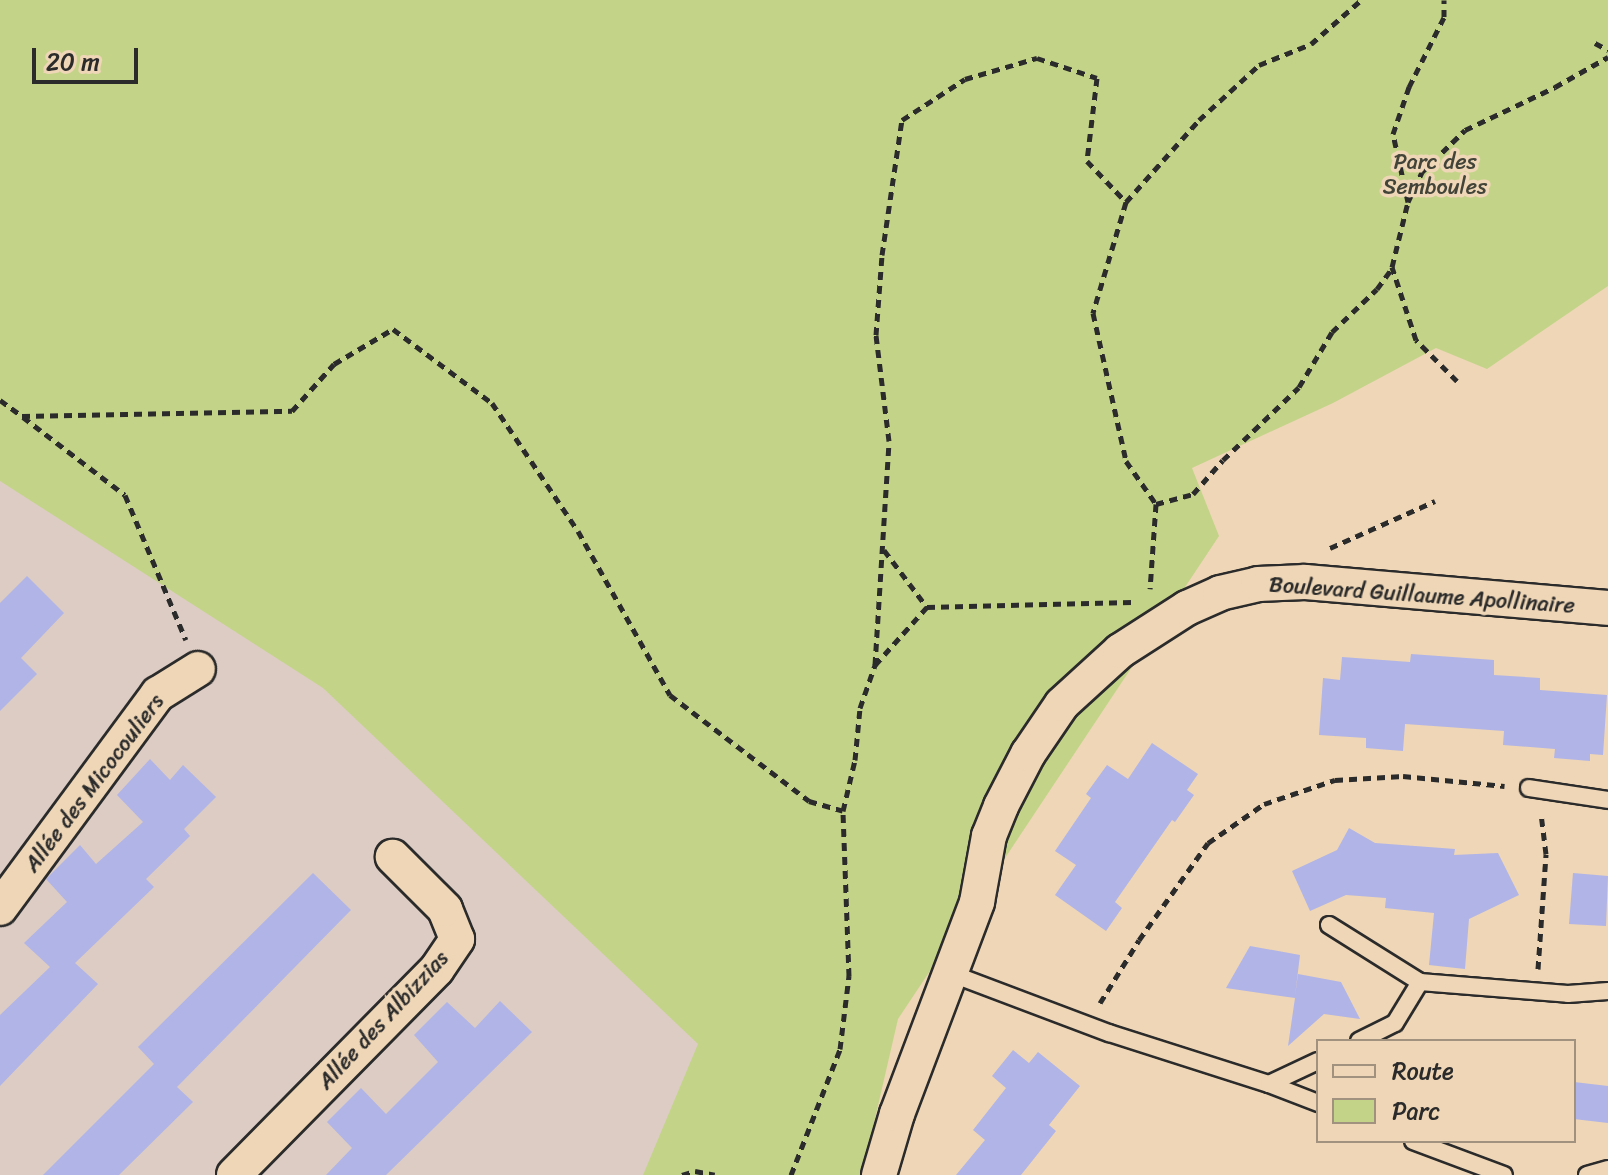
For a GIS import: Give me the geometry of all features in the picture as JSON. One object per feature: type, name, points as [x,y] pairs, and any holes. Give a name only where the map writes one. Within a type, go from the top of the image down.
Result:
[{"type":"street","name":"Boulevard Guillaume Apollinaire","points":[[879,1175],[977,902],[989,836],[1028,754],[1062,704],[1120,651],[1151,615],[1258,584],[1305,582],[1608,608]]},
{"type":"street","name":"Allée des Micocouliers","points":[[0,908],[158,694],[198,669]]},
{"type":"street","name":"Allée des Albizzias","points":[[234,1175],[437,969],[457,939],[445,909],[393,857]]},
{"type":"lane","points":[[1529,788],[1608,800]]},
{"type":"lane","points":[[1329,925],[1420,982],[1535,992],[1608,991]]},
{"type":"lane","points":[[950,973],[1087,1024],[1316,1102]]},
{"type":"lane","points":[[1363,1039],[1395,1023],[1420,982]]},
{"type":"lane","points":[[1269,1084],[1316,1062]]},
{"type":"lane","points":[[1418,1143],[1504,1175]]},
{"type":"lane","points":[[1587,1175],[1608,1169]]},
{"type":"path","points":[[927,607],[1151,615],[1156,504],[1126,461],[1093,313],[1126,202],[1199,120],[1259,65],[1311,44],[1361,0]]},
{"type":"path","points":[[1408,202],[1393,134],[1409,87],[1444,17],[1444,0]]},
{"type":"path","points":[[1595,43],[1608,50]]},
{"type":"path","points":[[1156,504],[1193,494],[1223,460],[1299,387],[1332,332],[1377,289],[1392,267],[1408,202],[1422,172],[1465,130],[1555,87],[1608,57]]},
{"type":"path","points":[[791,1175],[840,1049],[849,976],[843,811],[855,760],[860,708],[875,665],[889,441],[876,335],[882,255],[902,120],[965,79],[1037,58],[1097,78],[1087,161],[1126,202]]},
{"type":"path","points":[[1392,267],[1416,340],[1457,381]]},
{"type":"path","points":[[22,416],[292,411],[334,364],[393,329],[492,403],[578,531],[670,695],[809,801],[843,811]]},
{"type":"path","points":[[0,400],[125,495],[198,669]]},
{"type":"path","points":[[1321,552],[1435,501]]},
{"type":"path","points":[[884,550],[927,607]]},
{"type":"path","points":[[875,665],[927,607]]},
{"type":"path","points":[[1087,1024],[1139,940],[1208,843],[1264,804],[1335,780],[1403,776],[1529,788],[1542,816],[1546,854],[1535,992]]},
{"type":"path","points":[[682,1175],[695,1171],[715,1175]]},
{"type":"shaded area","points":[[0,0],[843,0],[763,1175],[0,1175]]},
{"type":"green space","name":"Parc des Semboules","points":[[0,0],[1608,0],[1608,286],[1487,369],[1436,348],[1333,403],[1192,468],[1219,536],[898,1019],[862,1175],[643,1175],[698,1044],[323,688],[0,481]]},
{"type":"building","points":[[27,576],[64,613],[21,658],[37,674],[0,711],[0,603]]},
{"type":"building","points":[[1411,654],[1494,660],[1494,675],[1540,678],[1540,690],[1607,695],[1603,755],[1590,754],[1590,761],[1554,758],[1555,749],[1503,745],[1504,731],[1405,724],[1403,751],[1366,748],[1366,738],[1319,735],[1323,678],[1340,680],[1342,657],[1410,662]]},
{"type":"building","points":[[1152,743],[1198,774],[1187,790],[1194,795],[1175,822],[1172,820],[1115,902],[1122,908],[1106,931],[1055,895],[1076,865],[1055,851],[1091,798],[1086,794],[1107,765],[1128,779]]},
{"type":"building","points":[[150,759],[170,780],[183,765],[216,797],[184,829],[190,836],[146,879],[154,887],[75,963],[98,984],[0,1086],[0,1015],[50,967],[24,943],[67,902],[46,879],[80,845],[96,864],[143,822],[117,795]]},
{"type":"building","points":[[1349,828],[1375,843],[1455,849],[1454,855],[1498,853],[1519,895],[1469,919],[1465,969],[1429,965],[1434,913],[1385,908],[1386,898],[1346,895],[1310,911],[1292,871],[1337,850]]},
{"type":"building","points":[[313,873],[351,910],[177,1087],[193,1102],[119,1175],[43,1175],[154,1064],[138,1047]]},
{"type":"building","points":[[1573,873],[1608,876],[1606,926],[1569,924]]},
{"type":"building","points":[[1250,946],[1300,955],[1295,996],[1298,974],[1341,982],[1360,1019],[1324,1014],[1288,1046],[1295,998],[1226,988]]},
{"type":"building","points":[[500,1001],[532,1032],[386,1175],[326,1175],[352,1148],[327,1122],[361,1088],[386,1114],[438,1062],[414,1035],[447,1002],[475,1028]]},
{"type":"building","points":[[1013,1050],[1029,1063],[1038,1052],[1080,1086],[1049,1125],[1056,1131],[1021,1175],[956,1175],[985,1140],[973,1130],[1006,1088],[992,1076]]},
{"type":"building","points":[[1576,1082],[1608,1086],[1608,1123],[1576,1119]]}]
